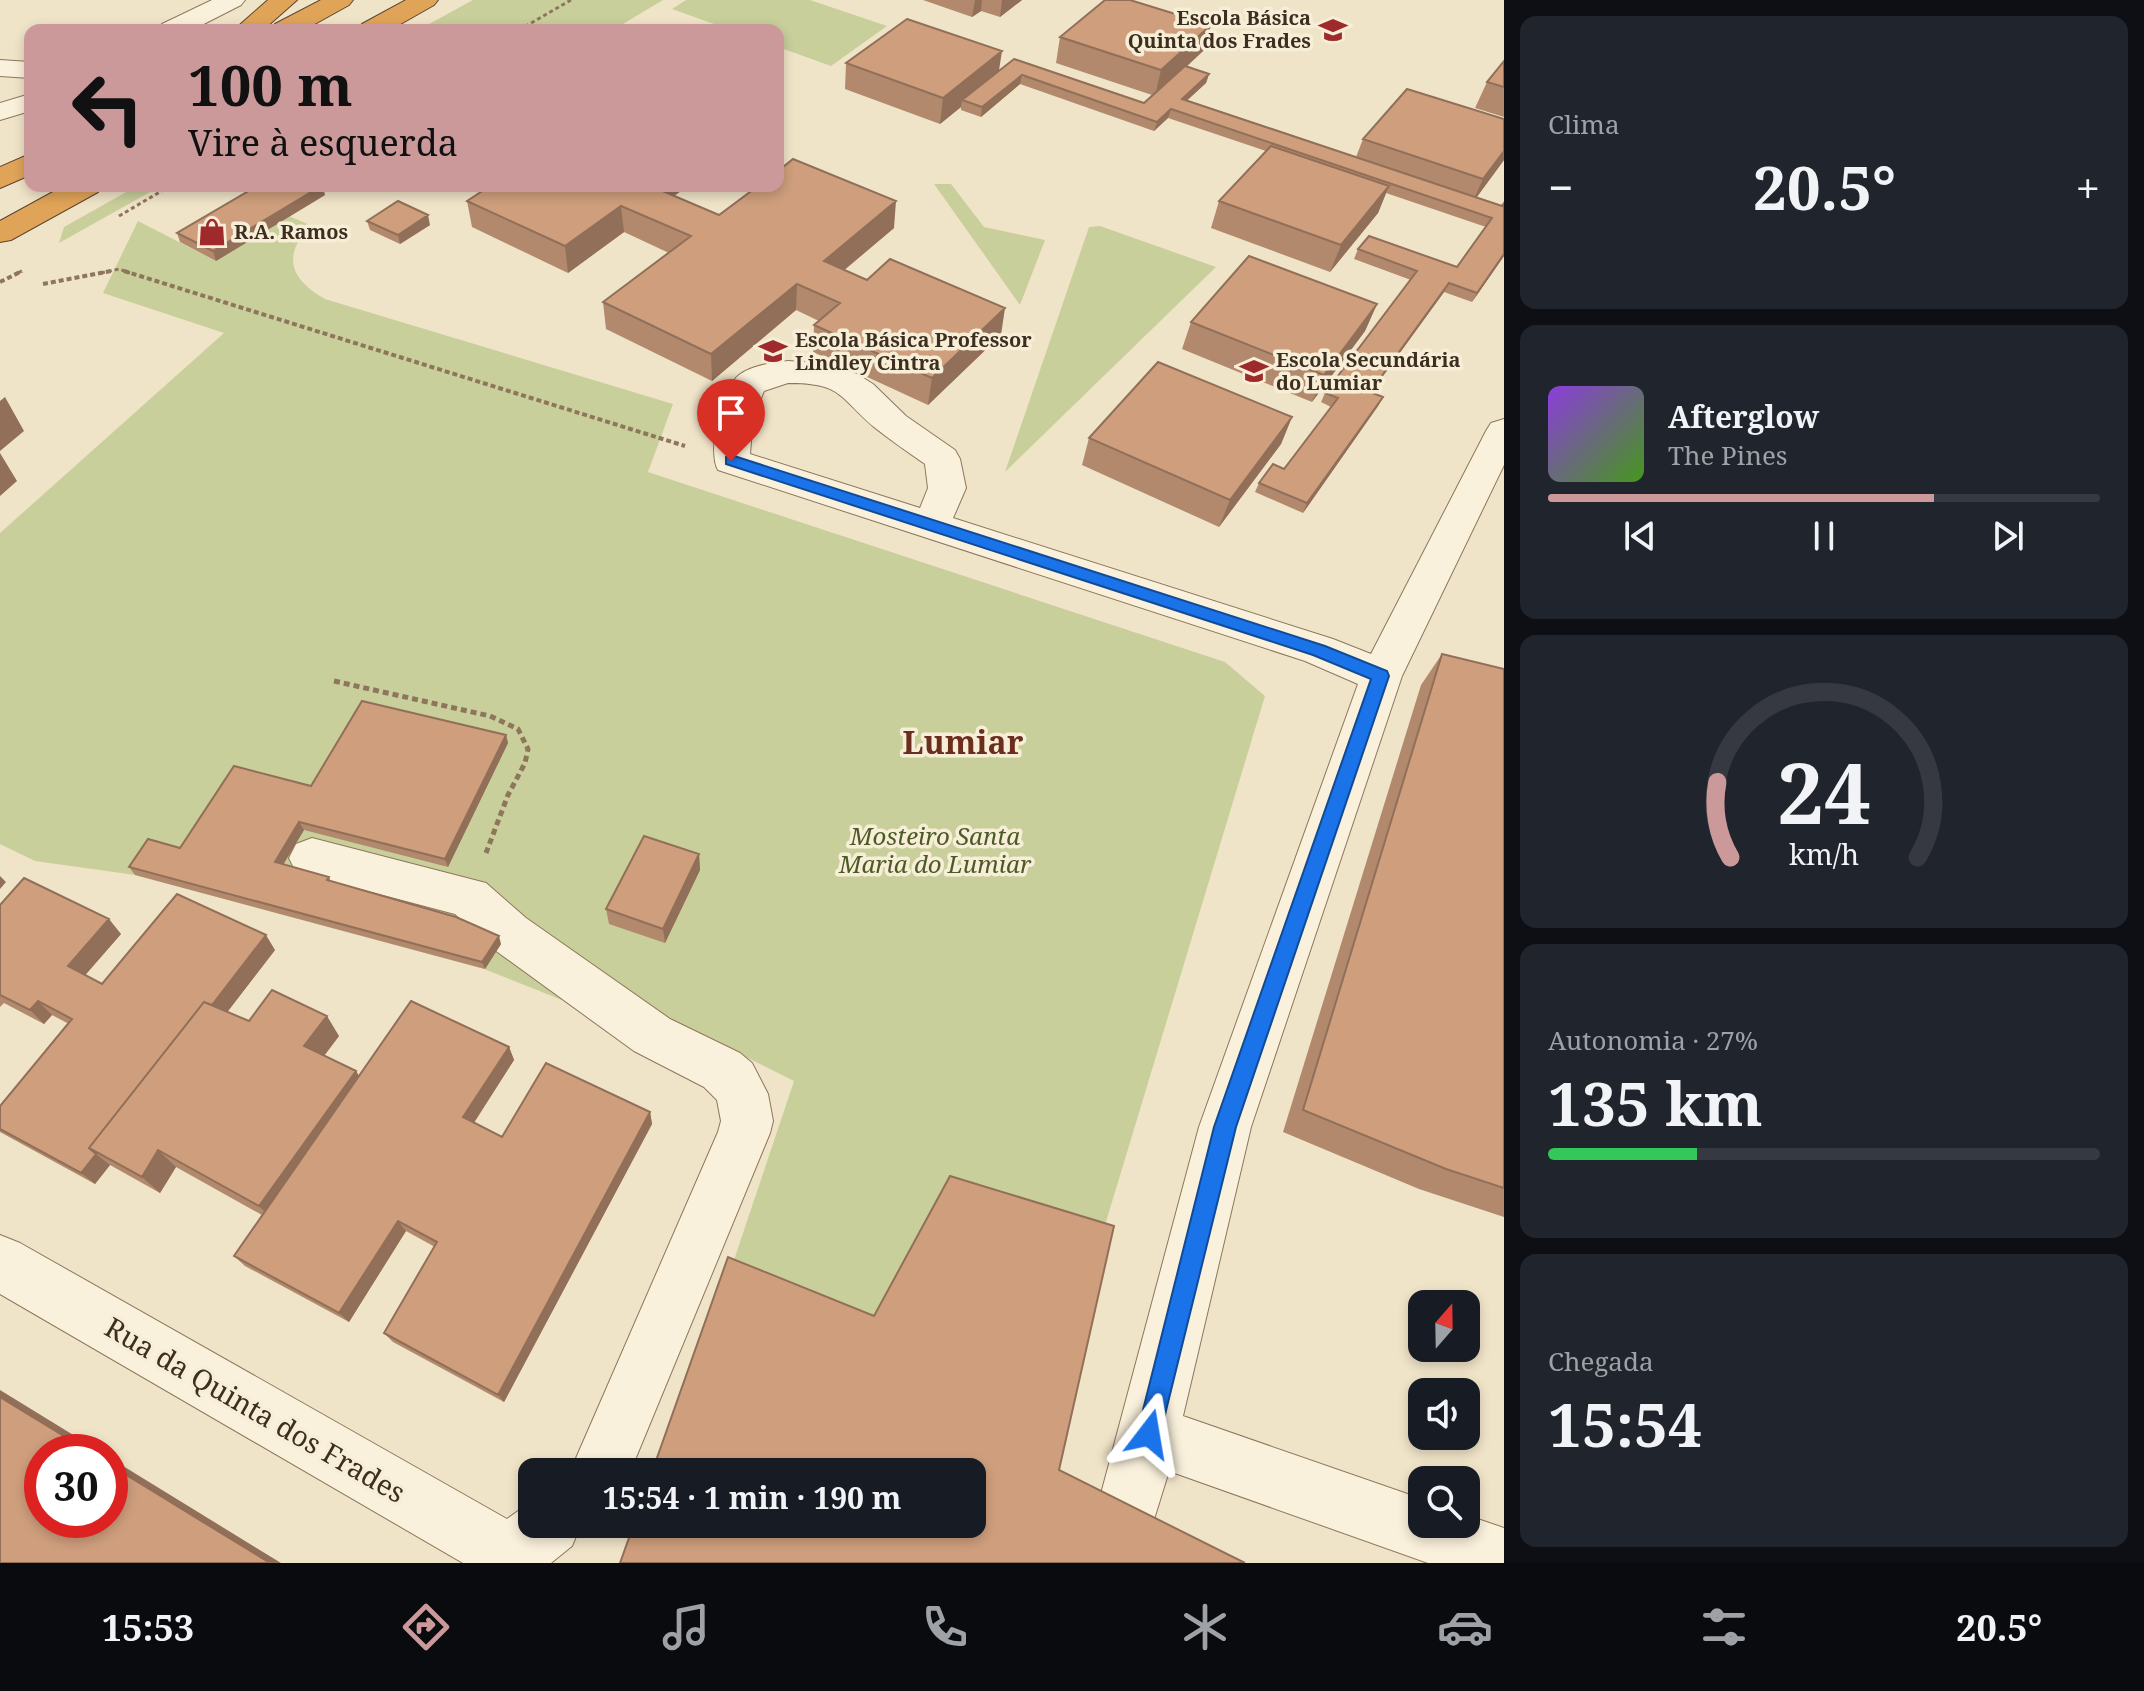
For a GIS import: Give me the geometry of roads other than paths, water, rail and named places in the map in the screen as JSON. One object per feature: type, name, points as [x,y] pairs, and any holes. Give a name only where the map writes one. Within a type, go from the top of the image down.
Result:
[{"type":"highway","points":[[254,24],[284,0]]},
{"type":"highway","points":[[295,24],[340,0]]},
{"type":"highway","points":[[382,24],[425,0]]},
{"type":"highway","points":[[0,179],[24,166]]},
{"type":"highway","points":[[0,233],[76,192]]},
{"type":"street","points":[[183,24],[232,0]]},
{"type":"street","points":[[0,68],[24,70]]},
{"type":"street","points":[[0,112],[24,104]]},
{"type":"street","points":[[931,525],[947,488],[942,459],[884,417],[856,388],[823,375],[782,374],[758,378],[749,384],[735,417],[731,461],[1319,650],[1381,676]]},
{"type":"street","points":[[1125,1520],[1225,1127],[1381,676],[1453,527],[1504,431]]},
{"type":"street","points":[[312,858],[469,897],[509,933],[652,1035],[722,1070],[734,1080],[742,1094],[747,1121],[606,1458]]},
{"type":"street","name":"Rua da Quinta dos Frades","points":[[0,1263],[523,1548]]},
{"type":"street","points":[[1149,1434],[1504,1559]]},
{"type":"place","name":"Escola Básica Quinta dos Frades","points":[[1333,30]]},
{"type":"place","name":"R.A. Ramos","points":[[212,232]]},
{"type":"place","name":"Escola Básica Professor Lindley Cintra","points":[[773,351]]},
{"type":"place","name":"Escola Secundária do Lumiar","points":[[1254,371]]},
{"type":"district","name":"Lumiar","points":[[963,743]]},
{"type":"park label","name":"Mosteiro Santa Maria do Lumiar","points":[[935,851]]}]
